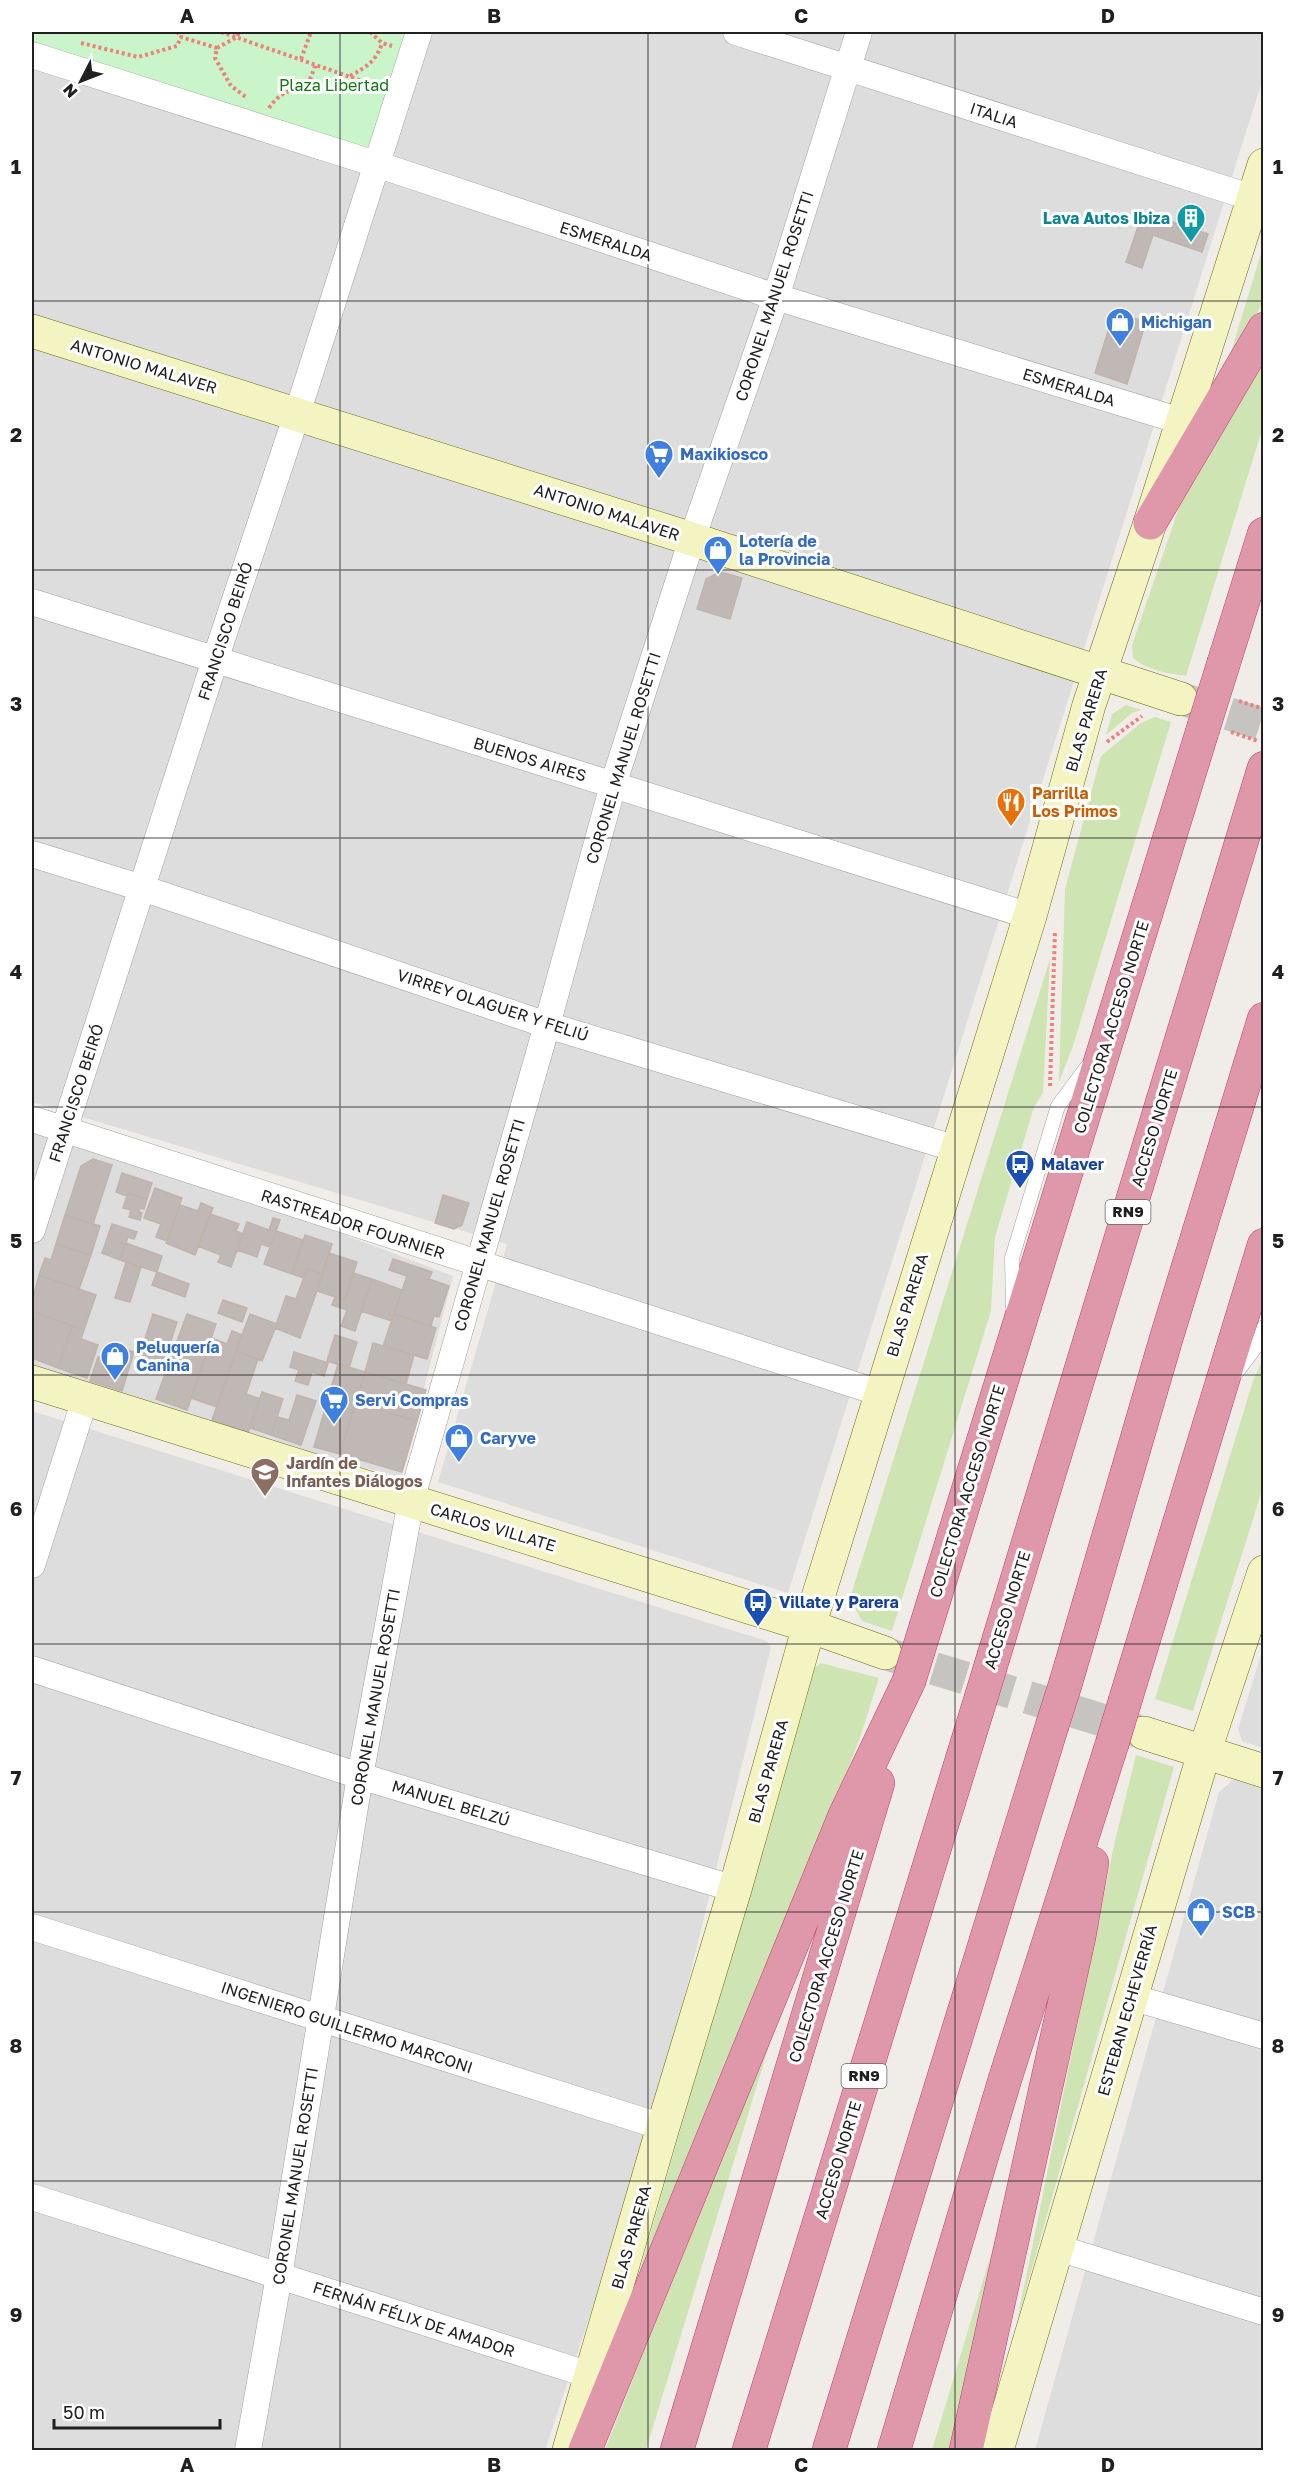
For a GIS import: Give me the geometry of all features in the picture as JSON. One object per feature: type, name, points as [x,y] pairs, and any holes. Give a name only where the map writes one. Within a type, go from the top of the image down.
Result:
[{"type":"highway","points":[[1150,523],[1263,329]]},
{"type":"highway","name":"COLECTORA ACCESO NORTE","points":[[677,2451],[909,1681],[1263,534]]},
{"type":"highway","name":"ACCESO NORTE","points":[[748,2451],[980,1701],[1263,769]]},
{"type":"highway","points":[[829,2451],[1066,1682],[1166,1339],[1263,1019]]},
{"type":"highway","points":[[894,2451],[1005,2079],[1112,1746],[1263,1245]]},
{"type":"highway","points":[[585,2451],[845,1815],[909,1681]]},
{"type":"highway","points":[[966,2451],[1079,1937],[1112,1746]]},
{"type":"street","name":"FRANCISCO BEIRÓ","points":[[32,1230],[419,32]]},
{"type":"street","name":"ITALIA","points":[[736,32],[1253,198]]},
{"type":"street","name":"CORONEL MANUEL ROSETTI","points":[[248,2451],[279,2276],[360,1776],[411,1501],[613,785],[692,539],[776,297],[859,32]]},
{"type":"street","name":"ESMERALDA","points":[[32,55],[376,164],[776,297],[1181,421]]},
{"type":"street","name":"BLAS PARERA","points":[[569,2451],[735,1890],[809,1626],[957,1149],[1043,919],[1099,673],[1150,523],[1263,165]]},
{"type":"street","name":"ANTONIO MALAVER","points":[[32,331],[692,539],[1181,699]]},
{"type":"street","name":"BUENOS AIRES","points":[[32,602],[1043,919]]},
{"type":"street","name":"VIRREY OLAGUER Y FELIÚ","points":[[32,854],[142,888],[547,1025],[957,1149]]},
{"type":"street","name":"RASTREADOR FOURNIER","points":[[32,1119],[880,1393]]},
{"type":"street","name":"CARLOS VILLATE","points":[[32,1382],[809,1626],[885,1653]]},
{"type":"street","points":[[32,1565],[85,1399]]},
{"type":"street","name":"ESTEBAN ECHEVERRÍA","points":[[997,2451],[1204,1753],[1263,1572]]},
{"type":"street","name":"MANUEL BELZÚ","points":[[32,1669],[360,1776],[735,1890]]},
{"type":"street","points":[[1144,1734],[1263,1771]]},
{"type":"street","name":"INGENIERO GUILLERMO MARCONI","points":[[32,1927],[663,2127]]},
{"type":"street","points":[[1131,1997],[1263,2036]]},
{"type":"street","name":"FERNÁN FÉLIX DE AMADOR","points":[[32,2197],[590,2375]]},
{"type":"street","points":[[1058,2248],[1263,2312]]},
{"type":"lane","points":[[1216,1398],[1258,1344],[1263,1327]]},
{"type":"path","points":[[177,32],[181,36],[217,48]]},
{"type":"path","points":[[221,32],[350,76],[398,96]]},
{"type":"path","points":[[239,32],[237,37],[217,48],[214,58],[231,86],[254,103]]},
{"type":"path","points":[[301,59],[311,32]]},
{"type":"path","points":[[71,40],[138,57],[177,46],[181,36]]},
{"type":"path","points":[[350,76],[372,63],[379,54],[382,43]]},
{"type":"path","points":[[261,107],[267,111],[275,99],[290,89],[306,89],[316,64]]},
{"type":"path","points":[[1232,699],[1263,709]]},
{"type":"path","points":[[1102,747],[1117,733],[1144,715]]},
{"type":"path","points":[[1043,919],[1050,1093]]},
{"type":"shaded area","points":[[32,32],[1263,32],[1263,78],[788,1593],[438,1482],[507,1244],[32,1102]]},
{"type":"shaded area","points":[[32,1119],[65,1129],[453,1276],[401,1477],[85,1399],[32,1382]]},
{"type":"shaded area","points":[[32,1411],[766,1641],[771,1647],[651,2132],[545,2450],[32,2450]]},
{"type":"shaded area","points":[[1263,1648],[1263,1748],[1242,1741],[1238,1729]]},
{"type":"shaded area","points":[[1234,1779],[1263,1788],[1263,2450],[1035,2450],[1219,1792]]},
{"type":"green space","name":"Plaza Libertad","points":[[32,32],[409,32],[370,154],[32,44]]},
{"type":"green space","points":[[1263,247],[1263,302],[1223,378]]},
{"type":"green space","points":[[1263,347],[1263,427],[1186,676],[1152,669],[1133,658],[1132,645],[1183,496]]},
{"type":"green space","points":[[1126,705],[1142,710],[1132,713],[1106,735],[1112,714]]},
{"type":"green space","points":[[1155,717],[1171,722],[1073,1046],[1059,1082],[1065,889],[1101,756],[1141,723]]},
{"type":"green space","points":[[1050,959],[1043,1093],[1034,1107],[995,1237],[991,1311],[892,1631],[862,1621],[850,1598]]},
{"type":"green space","points":[[1263,1359],[1263,1487],[1193,1711],[1155,1699],[1253,1381]]},
{"type":"green space","points":[[821,1663],[879,1678],[859,1741],[800,1889],[635,2288],[812,1670]]},
{"type":"green space","points":[[1136,1755],[1174,1767],[1017,2321],[1114,1845]]},
{"type":"green space","points":[[786,1990],[646,2450],[605,2450]]},
{"type":"green space","points":[[1015,2174],[956,2450],[932,2450]]},
{"type":"building","name":"Lava Autos Ibiza","points":[[1143,212],[1208,234],[1202,252],[1153,235],[1142,268],[1126,262]]},
{"type":"building","name":"Michigan","points":[[1114,312],[1146,322],[1127,384],[1095,373]]},
{"type":"building","points":[[720,572],[742,578],[730,619],[697,609],[706,579]]},
{"type":"building","points":[[93,1159],[112,1165],[93,1224],[65,1215],[81,1166]]},
{"type":"building","points":[[122,1173],[152,1183],[147,1199],[116,1192]]},
{"type":"building","points":[[155,1188],[182,1198],[167,1241],[156,1237],[161,1224],[144,1218]]},
{"type":"building","points":[[128,1193],[147,1199],[144,1209],[140,1208],[139,1212],[142,1213],[140,1220],[129,1217],[131,1210],[123,1208]]},
{"type":"building","points":[[443,1195],[469,1203],[462,1225],[454,1229],[435,1223]]},
{"type":"building","points":[[201,1203],[213,1208],[195,1255],[166,1243],[180,1205],[198,1211]]},
{"type":"building","points":[[210,1214],[239,1224],[236,1231],[243,1234],[231,1267],[218,1262],[221,1255],[198,1246]]},
{"type":"building","points":[[65,1215],[100,1226],[91,1255],[56,1244]]},
{"type":"building","points":[[273,1218],[280,1220],[270,1247],[261,1244],[257,1257],[237,1250],[247,1222],[269,1230]]},
{"type":"building","points":[[112,1224],[137,1232],[134,1239],[128,1237],[120,1260],[102,1253]]},
{"type":"building","points":[[276,1231],[303,1240],[292,1274],[264,1264]]},
{"type":"building","points":[[305,1235],[332,1244],[323,1274],[307,1269],[304,1278],[292,1274]]},
{"type":"building","points":[[126,1243],[162,1256],[157,1272],[120,1260]]},
{"type":"building","points":[[56,1244],[91,1255],[79,1289],[39,1275],[45,1258],[51,1260]]},
{"type":"building","points":[[329,1253],[357,1262],[345,1300],[317,1291]]},
{"type":"building","points":[[393,1259],[432,1272],[429,1279],[449,1286],[439,1317],[434,1316],[431,1326],[394,1314],[407,1276],[389,1270]]},
{"type":"building","points":[[126,1262],[141,1267],[130,1302],[115,1298]]},
{"type":"building","points":[[307,1269],[323,1274],[300,1338],[275,1328],[286,1296],[296,1299]]},
{"type":"building","points":[[157,1272],[189,1284],[185,1297],[152,1285]]},
{"type":"building","points":[[353,1273],[372,1279],[355,1331],[341,1326],[347,1310],[332,1305],[335,1297],[345,1300]]},
{"type":"building","points":[[39,1275],[96,1295],[84,1330],[32,1311],[32,1301]]},
{"type":"building","points":[[372,1279],[402,1290],[392,1321],[361,1311]]},
{"type":"building","points":[[223,1300],[247,1308],[242,1322],[218,1313]]},
{"type":"building","points":[[32,1311],[72,1326],[58,1368],[32,1358]]},
{"type":"building","points":[[153,1314],[177,1322],[163,1365],[139,1357]]},
{"type":"building","points":[[187,1314],[216,1324],[187,1410],[156,1399]]},
{"type":"building","points":[[250,1314],[277,1324],[262,1361],[236,1351]]},
{"type":"building","points":[[394,1314],[436,1328],[427,1359],[383,1346]]},
{"type":"building","points":[[72,1326],[84,1330],[81,1339],[98,1345],[87,1378],[58,1368]]},
{"type":"building","points":[[232,1331],[242,1335],[217,1407],[191,1398],[212,1338],[227,1344]]},
{"type":"building","points":[[335,1335],[357,1342],[349,1368],[327,1361]]},
{"type":"building","points":[[373,1343],[414,1355],[406,1384],[365,1372]]},
{"type":"building","points":[[111,1345],[134,1352],[122,1391],[90,1381],[98,1357],[107,1360]]},
{"type":"building","points":[[236,1351],[258,1359],[246,1394],[260,1399],[248,1433],[212,1420]]},
{"type":"building","points":[[294,1352],[328,1363],[324,1376],[312,1372],[308,1385],[295,1381],[299,1370],[290,1367]]},
{"type":"building","name":"Servi Compras","points":[[338,1364],[365,1372],[340,1454],[314,1447]]},
{"type":"building","points":[[365,1372],[426,1390],[417,1421],[355,1403]]},
{"type":"building","points":[[262,1392],[283,1399],[271,1435],[250,1428]]},
{"type":"building","points":[[297,1395],[316,1401],[301,1445],[271,1435],[277,1417],[289,1420]]},
{"type":"building","points":[[355,1403],[417,1421],[402,1472],[340,1454]]},
{"type":"tunnel","points":[[1182,699],[1264,725]]},
{"type":"tunnel","points":[[887,1654],[1144,1733]]},
{"type":"place","name":"Lava Autos Ibiza","points":[[1191,244]]},
{"type":"place","name":"Michigan","points":[[1120,348]]},
{"type":"place","name":"Maxikiosco","points":[[659,480]]},
{"type":"place","name":"Lotería de la Provincia","points":[[718,576]]},
{"type":"place","name":"Parrilla Los Primos","points":[[1011,828]]},
{"type":"place","name":"Malaver","points":[[1020,1190]]},
{"type":"place","name":"Peluquería Canina","points":[[115,1382]]},
{"type":"place","name":"Servi Compras","points":[[334,1426]]},
{"type":"place","name":"Caryve","points":[[459,1464]]},
{"type":"place","name":"Jardín de Infantes Diálogos","points":[[265,1498]]},
{"type":"place","name":"Villate y Parera","points":[[758,1628]]},
{"type":"place","name":"SCB","points":[[1201,1938]]}]
